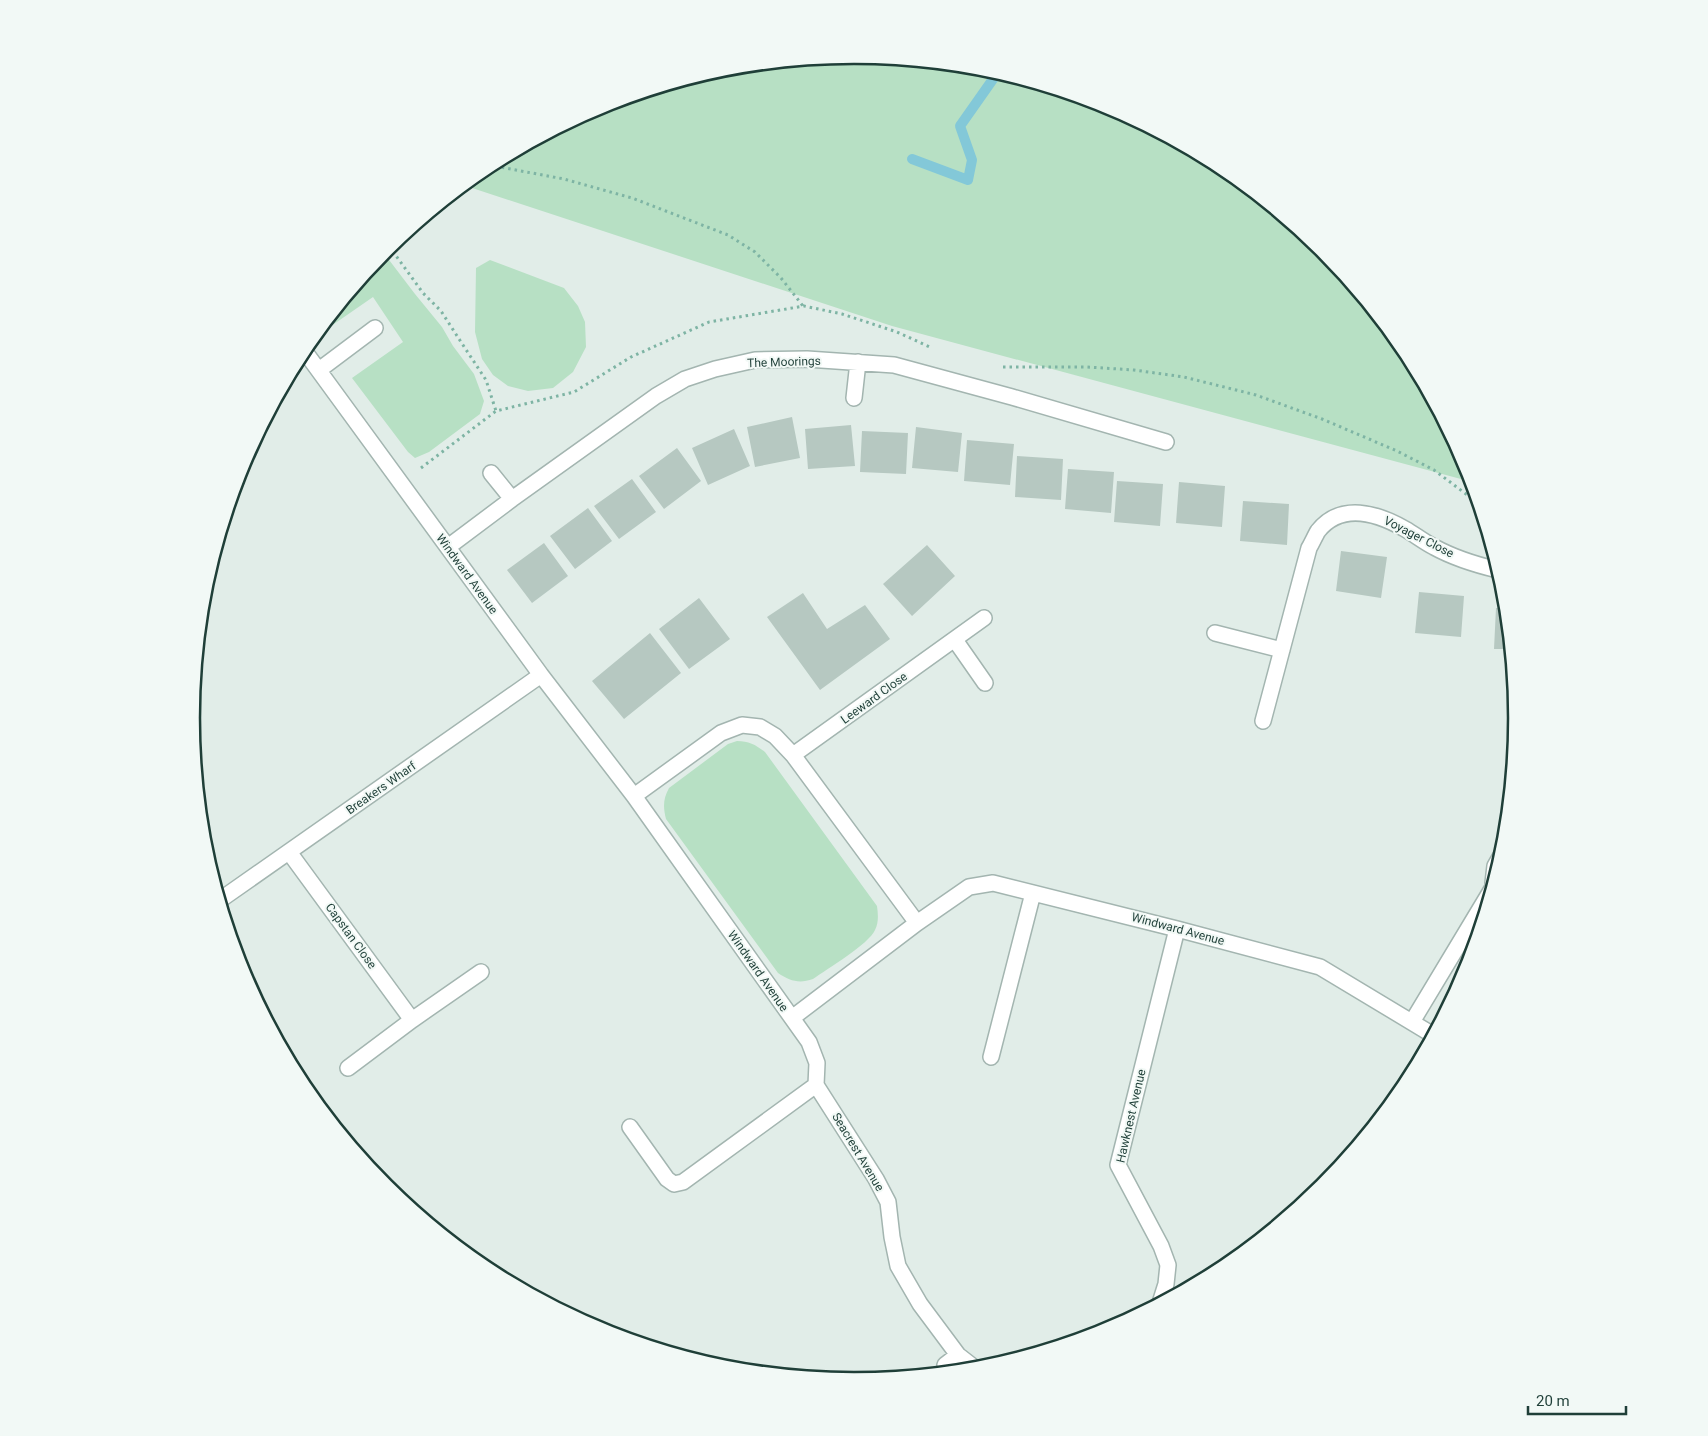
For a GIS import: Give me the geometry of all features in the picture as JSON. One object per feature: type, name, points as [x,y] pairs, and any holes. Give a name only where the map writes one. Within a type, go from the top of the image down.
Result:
[{"type":"street","points":[[319,370],[375,328]]},
{"type":"street","name":"Windward Avenue","points":[[309,357],[541,675],[634,796],[792,1018],[917,923],[969,887],[993,883],[1320,967],[1428,1032]]},
{"type":"street","name":"The Moorings","points":[[448,548],[512,499],[656,396],[685,379],[754,360],[807,359],[894,365],[1166,442]]},
{"type":"street","points":[[854,398],[858,362]]},
{"type":"street","points":[[492,473],[512,499]]},
{"type":"street","name":"Voyager Close","points":[[1263,721],[1310,548],[1318,532],[1331,519],[1349,513],[1370,513],[1403,528],[1434,547],[1479,566],[1491,568]]},
{"type":"street","name":"Leeward Close","points":[[793,755],[984,618]]},
{"type":"street","points":[[1215,633],[1282,650]]},
{"type":"street","points":[[955,640],[985,683]]},
{"type":"street","name":"Breakers Wharf","points":[[225,897],[541,675]]},
{"type":"street","points":[[634,796],[721,733],[742,725],[760,727],[775,736],[793,755],[917,923]]},
{"type":"street","name":"Capstan Close","points":[[289,852],[412,1020]]},
{"type":"street","points":[[991,1057],[1033,893]]},
{"type":"street","points":[[1412,1022],[1479,910]]},
{"type":"street","name":"Hawknest Avenue","points":[[1165,1293],[1168,1265],[1161,1246],[1118,1165],[1177,929]]},
{"type":"street","points":[[348,1068],[481,972]]},
{"type":"street","points":[[630,1127],[667,1179],[674,1184],[683,1182],[816,1085],[817,1063],[809,1042],[792,1018]]},
{"type":"street","name":"Seacrest Avenue","points":[[816,1085],[876,1179],[888,1202],[898,1266],[920,1304],[966,1363]]},
{"type":"street","points":[[945,1365],[958,1355]]},
{"type":"path","points":[[501,167],[564,179],[623,196],[728,235],[755,252],[781,278],[804,306]]},
{"type":"path","points":[[394,253],[423,293],[441,311],[486,380],[496,411]]},
{"type":"green space","points":[[854,64],[897,65],[939,69],[982,76],[1064,98],[1143,131],[1181,151],[1252,199],[1317,255],[1373,320],[1398,355],[1421,391],[1441,429],[1463,479],[892,326],[472,188],[527,151],[565,131],[644,98],[726,76],[769,69],[811,65]]},
{"type":"green space","points":[[388,258],[442,327],[453,346],[474,374],[484,401],[480,414],[429,452],[415,458],[408,452],[352,378],[403,342],[373,297],[330,327]]},
{"type":"green space","points":[[490,260],[564,288],[578,306],[585,322],[586,347],[573,372],[553,388],[528,391],[508,386],[493,375],[482,359],[475,332],[476,268]]},
{"type":"green space","points":[[737,741],[752,744],[765,752],[877,906],[877,924],[871,936],[856,949],[813,979],[795,981],[778,973],[666,819],[664,803],[669,788],[728,744]]},
{"type":"building","points":[[792,417],[800,458],[755,467],[747,427]]},
{"type":"building","points":[[851,425],[855,466],[808,469],[805,429]]},
{"type":"building","points":[[916,427],[962,433],[958,472],[912,468]]},
{"type":"building","points":[[734,429],[750,466],[708,485],[692,448]]},
{"type":"building","points":[[862,431],[908,433],[906,474],[860,472]]},
{"type":"building","points":[[967,440],[1014,444],[1010,485],[964,481]]},
{"type":"building","points":[[677,448],[701,481],[664,509],[639,476]]},
{"type":"building","points":[[1017,456],[1063,459],[1061,500],[1015,497]]},
{"type":"building","points":[[1068,469],[1114,472],[1111,513],[1065,509]]},
{"type":"building","points":[[632,479],[656,512],[619,539],[594,506]]},
{"type":"building","points":[[1117,481],[1163,484],[1160,526],[1114,522]]},
{"type":"building","points":[[1179,482],[1225,486],[1222,527],[1176,523]]},
{"type":"building","points":[[1243,501],[1289,504],[1287,545],[1240,541]]},
{"type":"building","points":[[588,508],[612,541],[575,569],[550,536]]},
{"type":"building","points":[[544,543],[568,576],[532,603],[507,570]]},
{"type":"building","points":[[927,545],[955,576],[912,616],[883,584]]},
{"type":"building","points":[[1341,551],[1387,557],[1381,598],[1336,591]]},
{"type":"building","points":[[1419,592],[1464,596],[1461,637],[1415,633]]},
{"type":"building","points":[[803,593],[827,629],[865,605],[890,639],[820,690],[767,617]]},
{"type":"building","points":[[699,598],[730,639],[689,669],[659,629]]},
{"type":"building","points":[[1496,608],[1499,608],[1505,649],[1494,649]]},
{"type":"building","points":[[650,633],[681,673],[624,719],[592,681]]},
{"type":"waterway","points":[[912,159],[968,180],[972,160],[960,126],[993,79]]}]
